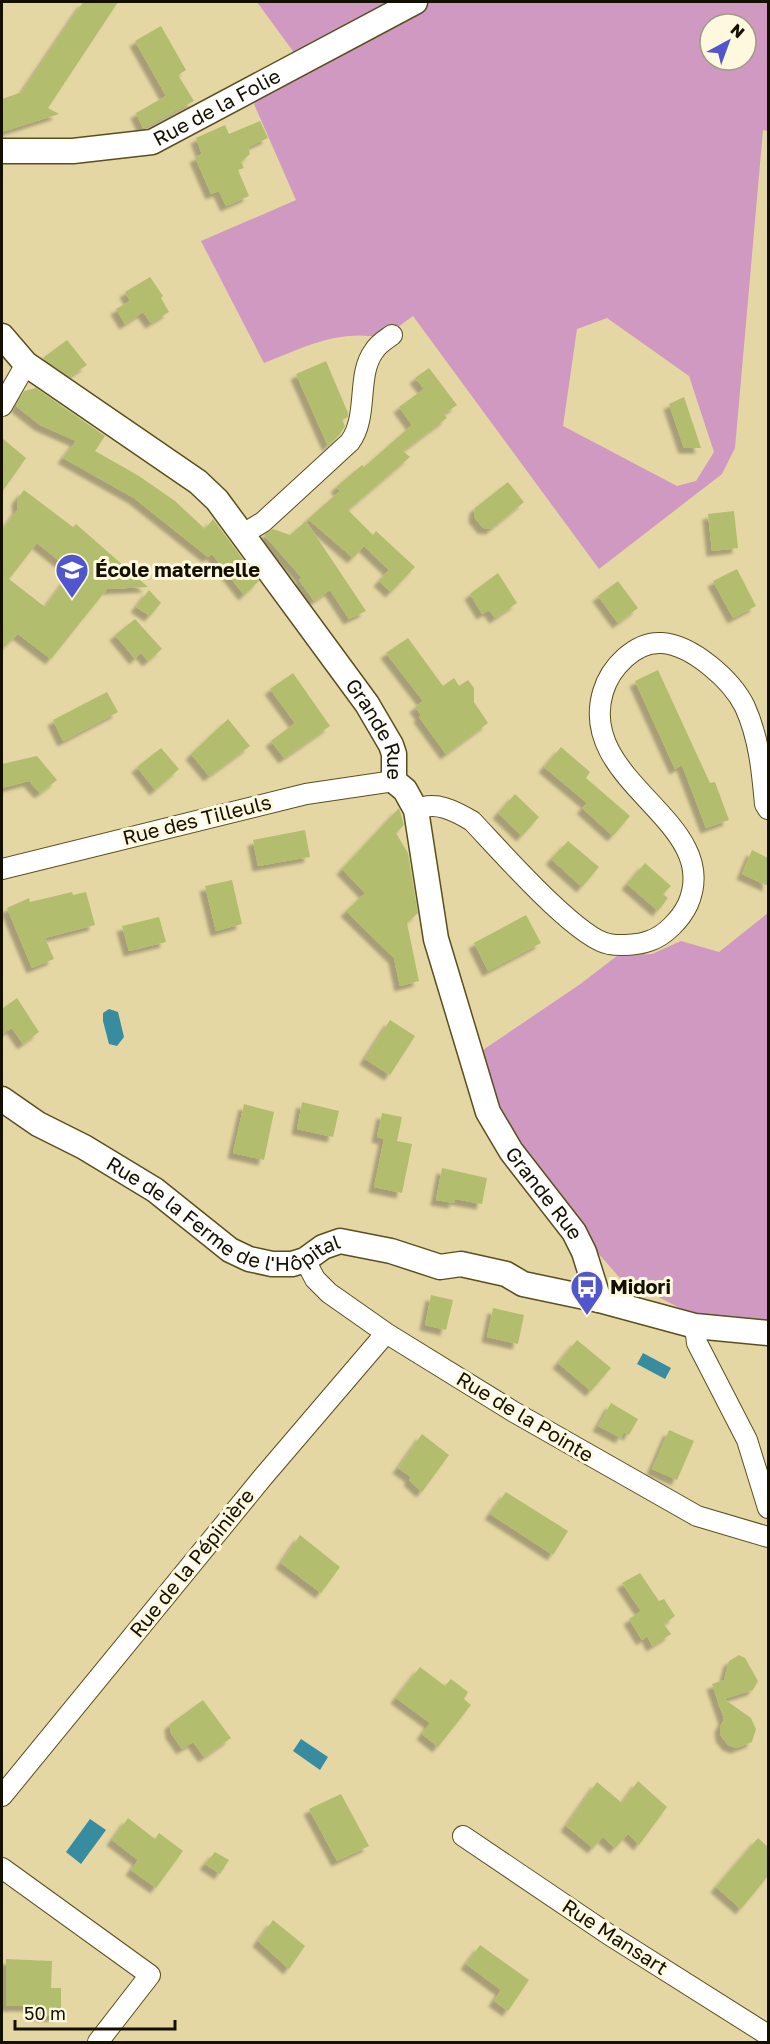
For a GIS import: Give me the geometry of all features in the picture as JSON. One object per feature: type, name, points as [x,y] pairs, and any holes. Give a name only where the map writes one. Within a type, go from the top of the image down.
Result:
[{"type":"street","name":"Rue de la Folie","points":[[2,151],[73,151],[152,142],[415,2]]},
{"type":"street","points":[[253,528],[353,437],[358,430],[370,357],[379,345],[392,335]]},
{"type":"street","name":"Grande Rue","points":[[2,336],[26,364],[198,482],[253,528],[367,704],[391,745],[394,754],[394,781],[405,790],[416,810],[436,939],[488,1112],[512,1151],[574,1232],[584,1252],[599,1300]]},
{"type":"street","points":[[2,406],[26,364]]},
{"type":"street","points":[[416,810],[438,806],[457,812],[472,822],[569,919],[608,944],[651,941],[677,921],[684,912],[693,891],[694,866],[681,840],[617,765],[607,745],[599,710],[603,690],[612,672],[627,655],[661,643],[697,654],[724,680],[744,705],[755,735],[765,804],[768,809]]},
{"type":"street","name":"Rue des Tilleuls","points":[[2,869],[306,794],[394,781]]},
{"type":"street","name":"Rue de la Ferme de l'Hôpital","points":[[2,1099],[38,1124],[84,1147],[154,1190],[230,1250],[249,1259],[272,1264],[305,1260],[323,1247],[340,1241],[391,1251],[440,1267],[461,1264],[506,1274],[523,1284],[599,1300],[695,1326],[768,1333]]},
{"type":"street","name":"Rue de la Pointe","points":[[305,1260],[315,1279],[329,1293],[386,1333],[514,1412],[697,1516],[768,1537]]},
{"type":"street","points":[[695,1326],[697,1343],[747,1440],[768,1508]]},
{"type":"street","name":"Rue de la Pépinière","points":[[2,1796],[263,1477],[386,1333]]},
{"type":"street","name":"Rue Mansart","points":[[463,1836],[608,1934],[768,2035]]},
{"type":"street","points":[[2,1868],[150,1975],[98,2043]]},
{"type":"shaded area","points":[[257,2],[768,2],[768,131],[763,130],[735,448],[722,474],[599,569],[413,316],[383,338],[351,336],[336,338],[264,363],[201,241],[296,200],[254,104],[295,54]],"holes":[[[607,318],[689,376],[714,452],[696,481],[677,486],[563,426],[577,329]]]},
{"type":"shaded area","points":[[768,913],[768,1321],[707,1316],[680,1308],[619,1277],[598,1253],[506,1121],[480,1052],[579,985],[617,956],[652,954],[681,941],[719,952]]},
{"type":"water","points":[[109,1009],[118,1012],[124,1037],[117,1046],[109,1044],[103,1021],[103,1013]]},
{"type":"water","points":[[643,1353],[671,1368],[665,1379],[637,1364]]},
{"type":"water","points":[[301,1739],[328,1757],[320,1770],[293,1751]]},
{"type":"water","points":[[90,1819],[106,1830],[81,1864],[66,1852]]},
{"type":"building","points":[[83,2],[118,2],[48,108],[59,114],[2,132],[2,99],[22,92]]},
{"type":"building","points":[[161,26],[186,70],[178,75],[194,101],[143,128],[136,113],[166,96],[135,41]]},
{"type":"building","points":[[260,121],[268,138],[248,147],[250,154],[241,162],[244,168],[238,170],[249,196],[226,206],[219,191],[211,194],[195,157],[202,154],[196,138],[225,125],[229,134]]},
{"type":"building","points":[[150,277],[163,296],[161,298],[169,312],[151,323],[143,312],[125,324],[116,309],[130,301],[125,292]]},
{"type":"building","points":[[67,340],[87,365],[69,377],[43,358]]},
{"type":"building","points":[[326,361],[348,413],[348,417],[342,420],[345,426],[328,446],[296,374]]},
{"type":"building","points":[[429,368],[457,405],[444,414],[447,418],[403,451],[410,457],[348,510],[373,535],[376,531],[415,567],[391,592],[379,581],[389,570],[364,546],[353,558],[308,519],[340,491],[336,487],[362,465],[364,467],[412,425],[399,407],[424,389],[415,378]]},
{"type":"building","points":[[36,388],[105,436],[95,451],[139,476],[175,501],[205,529],[213,519],[259,581],[244,595],[212,554],[208,557],[134,498],[63,458],[76,441],[40,425],[16,406],[24,391]]},
{"type":"building","points":[[684,397],[701,448],[684,448],[669,404]]},
{"type":"building","points":[[2,438],[26,458],[2,492]]},
{"type":"building","points":[[508,482],[524,502],[491,529],[483,528],[474,517],[475,508]]},
{"type":"building","points":[[24,490],[73,527],[76,524],[148,587],[107,589],[51,659],[18,634],[2,649],[2,530],[18,509],[17,499]],"holes":[[[37,543],[72,571],[45,607],[9,579]]]},
{"type":"building","points":[[734,511],[738,548],[712,551],[708,514]]},
{"type":"building","points":[[306,521],[366,611],[349,619],[330,590],[314,601],[299,580],[302,578],[264,535],[273,529],[290,535]]},
{"type":"building","points":[[737,569],[756,606],[733,618],[713,581]]},
{"type":"building","points":[[498,573],[517,603],[495,618],[489,610],[482,614],[470,594]]},
{"type":"building","points":[[618,581],[638,608],[618,623],[598,596]]},
{"type":"building","points":[[149,590],[161,603],[150,616],[136,607]]},
{"type":"building","points":[[135,619],[162,649],[148,661],[141,653],[135,659],[115,635]]},
{"type":"building","points":[[408,638],[443,686],[454,678],[459,686],[468,680],[474,688],[474,702],[488,723],[446,754],[419,717],[421,715],[415,707],[423,701],[386,653]]},
{"type":"building","points":[[658,670],[710,783],[715,782],[729,820],[706,828],[682,765],[675,769],[635,681]]},
{"type":"building","points":[[293,673],[330,726],[284,758],[271,741],[295,723],[270,689]]},
{"type":"building","points":[[107,692],[118,712],[63,741],[53,720]]},
{"type":"building","points":[[228,719],[250,746],[209,776],[191,754]]},
{"type":"building","points":[[561,747],[590,772],[586,778],[630,816],[613,836],[582,808],[587,803],[544,767]]},
{"type":"building","points":[[161,748],[179,769],[155,790],[137,767]]},
{"type":"building","points":[[37,756],[57,780],[40,793],[29,781],[2,788],[2,764]]},
{"type":"building","points":[[515,794],[539,817],[522,836],[498,813]]},
{"type":"building","points":[[399,808],[404,825],[396,833],[408,853],[418,913],[407,923],[419,981],[400,986],[394,958],[346,911],[365,893],[342,869]]},
{"type":"building","points":[[305,830],[310,857],[258,866],[253,840]]},
{"type":"building","points":[[568,841],[599,867],[582,887],[551,859]]},
{"type":"building","points":[[752,850],[768,858],[768,886],[742,874]]},
{"type":"building","points":[[645,863],[671,886],[663,894],[668,898],[658,911],[627,884]]},
{"type":"building","points":[[232,880],[242,924],[216,931],[205,886]]},
{"type":"building","points":[[72,892],[73,895],[86,892],[95,925],[45,938],[54,959],[32,968],[7,908],[29,898],[30,902]]},
{"type":"building","points":[[526,915],[541,943],[488,971],[474,943]]},
{"type":"building","points":[[159,917],[166,942],[129,951],[122,926]]},
{"type":"building","points":[[17,998],[39,1032],[23,1044],[12,1028],[2,1034],[2,1009]]},
{"type":"building","points":[[390,1020],[415,1036],[390,1075],[365,1059]]},
{"type":"building","points":[[302,1102],[339,1111],[333,1137],[297,1129]]},
{"type":"building","points":[[244,1104],[274,1112],[264,1160],[233,1153]]},
{"type":"building","points":[[382,1113],[402,1117],[397,1141],[412,1144],[402,1193],[374,1187],[384,1139],[377,1137]]},
{"type":"building","points":[[442,1168],[487,1178],[482,1204],[455,1199],[454,1203],[436,1200]]},
{"type":"building","points":[[431,1295],[453,1300],[446,1330],[425,1325]]},
{"type":"building","points":[[493,1308],[524,1315],[518,1344],[487,1337]]},
{"type":"building","points":[[577,1340],[611,1368],[591,1391],[558,1363]]},
{"type":"building","points":[[611,1403],[638,1419],[629,1435],[624,1432],[621,1438],[598,1426]]},
{"type":"building","points":[[669,1430],[694,1441],[677,1480],[652,1469]]},
{"type":"building","points":[[422,1434],[449,1455],[422,1492],[409,1480],[411,1477],[398,1468]]},
{"type":"building","points":[[506,1492],[568,1531],[553,1555],[490,1514]]},
{"type":"building","points":[[300,1535],[340,1567],[321,1593],[281,1563]]},
{"type":"building","points":[[640,1573],[659,1601],[664,1599],[675,1616],[664,1624],[671,1634],[652,1646],[647,1636],[642,1640],[629,1619],[641,1611],[622,1583]]},
{"type":"building","points":[[739,1655],[745,1658],[758,1681],[753,1690],[724,1699],[751,1718],[756,1729],[752,1742],[736,1748],[728,1745],[721,1736],[720,1727],[724,1719],[712,1684],[724,1680],[729,1661]]},
{"type":"building","points":[[420,1667],[445,1686],[451,1679],[468,1692],[464,1699],[471,1705],[438,1747],[422,1734],[430,1723],[396,1698]]},
{"type":"building","points":[[203,1700],[231,1738],[204,1757],[193,1742],[182,1749],[171,1733],[170,1724]]},
{"type":"building","points":[[638,1781],[667,1807],[639,1845],[628,1834],[615,1848],[603,1837],[593,1848],[566,1826],[597,1782],[622,1803]]},
{"type":"building","points":[[341,1794],[369,1846],[337,1861],[309,1809]]},
{"type":"building","points":[[128,1818],[155,1839],[159,1833],[183,1851],[156,1888],[131,1870],[138,1860],[112,1840]]},
{"type":"building","points":[[758,1838],[768,1847],[768,1876],[741,1909],[716,1887]]},
{"type":"building","points":[[215,1852],[229,1860],[220,1874],[205,1864]]},
{"type":"building","points":[[273,1920],[305,1946],[289,1969],[258,1941]]},
{"type":"building","points":[[480,1945],[529,1980],[508,2011],[494,2001],[501,1990],[466,1964]]},
{"type":"building","points":[[6,1959],[52,1961],[51,1988],[61,1988],[61,2016],[41,2016],[41,2006],[6,2006]]},
{"type":"place","name":"École maternelle","points":[[72,599]]},
{"type":"place","name":"Midori","points":[[587,1316]]}]
